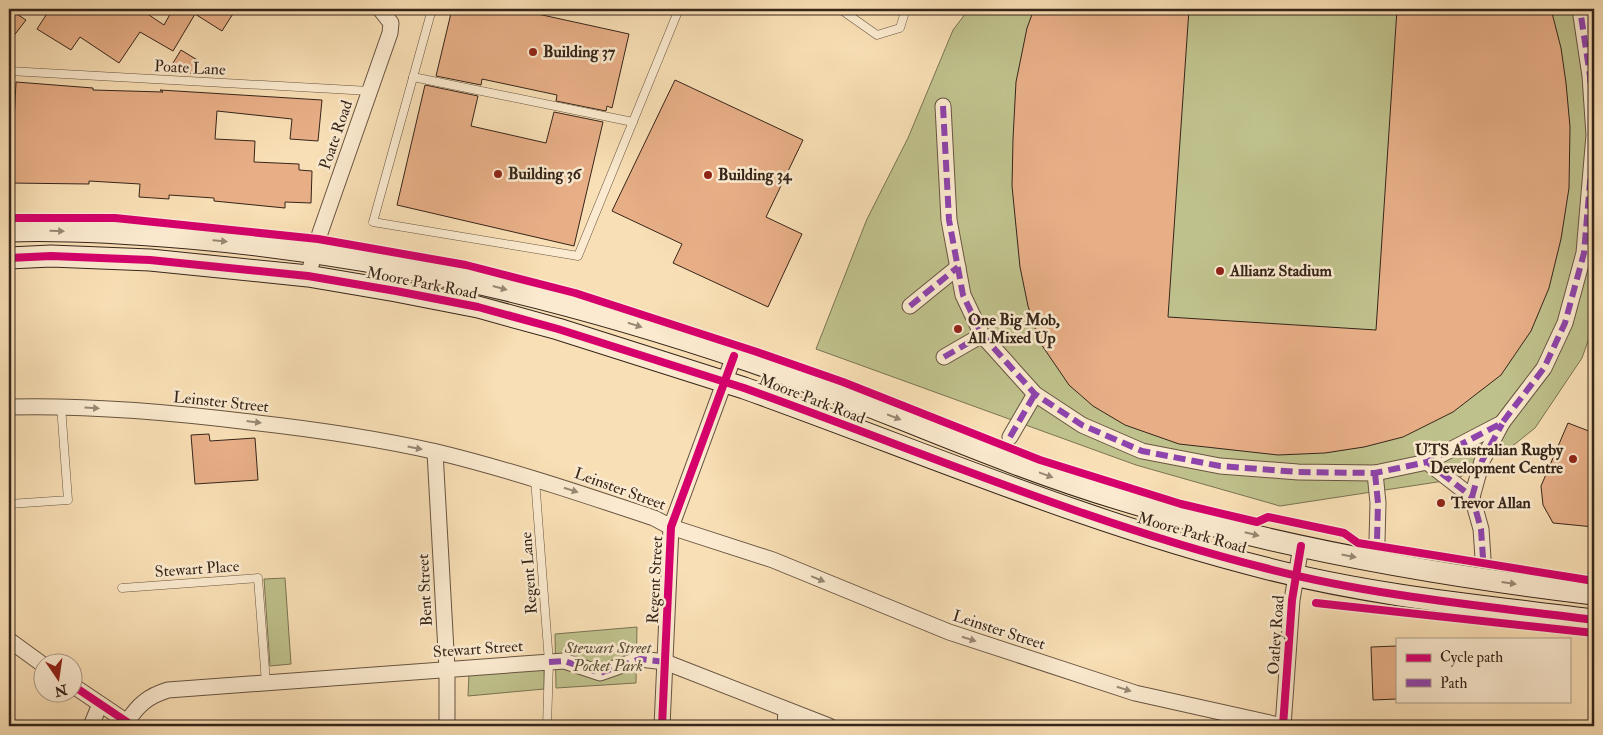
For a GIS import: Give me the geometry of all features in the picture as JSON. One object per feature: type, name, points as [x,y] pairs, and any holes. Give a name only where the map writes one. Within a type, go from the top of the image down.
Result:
[{"type":"main road","name":"Moore Park Road","points":[[9,231],[124,233],[255,244],[398,265],[475,282],[588,311],[734,356],[1063,481],[1170,515],[1301,546],[1424,570],[1594,594]]},
{"type":"main road","name":"Moore Park Road","points":[[9,258],[51,256],[150,260],[308,276],[478,307],[620,348],[752,390],[1073,511],[1176,543],[1295,575],[1432,600],[1594,620]]},
{"type":"street","name":"Poate Road","points":[[308,276],[314,252],[390,33],[391,22],[380,9]]},
{"type":"street","points":[[1483,558],[1481,528],[1472,497],[1482,461],[1502,423],[1544,368],[1565,323],[1591,224],[1594,135],[1590,76],[1580,9]]},
{"type":"street","points":[[943,106],[949,220],[963,295],[982,335],[1035,394],[1082,425],[1142,451],[1220,466],[1298,472],[1375,473],[1427,462],[1502,423]]},
{"type":"street","points":[[910,306],[958,267]]},
{"type":"street","points":[[944,356],[982,335]]},
{"type":"street","name":"Regent Street","points":[[662,726],[671,527],[734,356]]},
{"type":"street","points":[[1010,437],[1035,394]]},
{"type":"street","name":"Leinster Street","points":[[9,407],[61,406],[204,416],[323,430],[435,452],[535,478],[654,518],[671,527],[773,560],[949,632],[1125,690],[1284,726]]},
{"type":"street","name":"Bent Street","points":[[435,452],[447,669],[447,726]]},
{"type":"street","points":[[1427,462],[1472,497]]},
{"type":"street","points":[[1375,473],[1378,503],[1377,541]]},
{"type":"street","name":"Oatley Road","points":[[1284,726],[1295,575],[1301,546]]},
{"type":"street","points":[[9,640],[32,657]]},
{"type":"street","name":"Stewart Street","points":[[130,724],[134,711],[150,696],[168,690],[549,662],[564,662],[600,673],[640,659],[665,662],[829,726]]},
{"type":"street","points":[[82,692],[130,724]]},
{"type":"street","points":[[91,726],[100,704]]},
{"type":"street","points":[[785,726],[786,710]]},
{"type":"lane","points":[[432,9],[373,222],[578,256],[679,9]]},
{"type":"lane","points":[[840,9],[877,35],[900,28],[906,9]]},
{"type":"lane","name":"Poate Lane","points":[[9,71],[370,91]]},
{"type":"lane","points":[[413,77],[632,122]]},
{"type":"lane","points":[[9,504],[68,500],[61,406]]},
{"type":"lane","name":"Regent Lane","points":[[535,478],[549,662],[547,726]]},
{"type":"lane","name":"Stewart Place","points":[[122,588],[258,578],[266,683]]},
{"type":"green space","name":"Allianz Stadium","points":[[969,9],[1594,9],[1594,324],[1582,358],[1535,428],[1515,444],[1457,479],[1280,506],[1136,465],[816,349],[867,219],[908,138],[953,30]]},
{"type":"green space","points":[[285,578],[291,664],[270,666],[264,579]]},
{"type":"green space","name":"Stewart Street Pocket Park","points":[[637,627],[636,683],[556,688],[555,634]]},
{"type":"green space","points":[[544,668],[544,689],[468,696],[469,673]]},
{"type":"building","points":[[9,9],[26,20],[9,42]]},
{"type":"building","points":[[50,9],[140,9],[164,25],[173,9],[236,9],[222,31],[195,14],[173,51],[140,32],[119,63],[80,37],[71,50],[37,29]]},
{"type":"building","name":"Building 37","points":[[452,9],[515,9],[629,34],[612,108],[607,106],[606,111],[556,101],[557,95],[482,79],[481,85],[436,76]]},
{"type":"building","points":[[1034,9],[1189,9],[1168,317],[1376,330],[1397,9],[1551,9],[1561,48],[1566,83],[1570,127],[1569,188],[1561,239],[1549,288],[1531,331],[1501,375],[1453,412],[1403,437],[1364,447],[1325,453],[1278,455],[1179,444],[1125,425],[1093,406],[1069,385],[1039,341],[1028,306],[1020,267],[1012,186],[1016,82],[1027,28]]},
{"type":"building","points":[[181,50],[199,61],[192,74],[173,63]]},
{"type":"building","name":"Building 34","points":[[675,80],[803,140],[766,217],[802,234],[768,307],[673,263],[682,244],[612,211]]},
{"type":"building","points":[[16,82],[93,88],[93,90],[163,92],[160,90],[322,100],[318,141],[290,139],[292,119],[217,111],[215,139],[255,141],[254,162],[299,164],[299,170],[312,171],[311,203],[285,202],[285,208],[214,201],[214,198],[169,195],[169,199],[139,197],[140,184],[89,181],[89,184],[9,183],[9,122],[14,122]]},
{"type":"building","name":"Building 36","points":[[425,85],[478,96],[471,126],[546,143],[554,112],[603,122],[574,246],[397,205]]},
{"type":"building","name":"UTS Australian Rugby Development Centre","points":[[1568,423],[1594,433],[1594,527],[1553,523],[1543,505],[1541,486]]},
{"type":"building","points":[[209,434],[210,441],[255,438],[258,480],[195,484],[191,435]]},
{"type":"building","points":[[1396,646],[1396,699],[1373,700],[1371,647]]},
{"type":"marked path","points":[[943,106],[949,220],[963,295],[982,335],[1035,394],[1082,425],[1142,451],[1220,466],[1298,472],[1375,473],[1427,462],[1502,423],[1544,368],[1565,323],[1584,253],[1594,135],[1590,76],[1580,9]]},
{"type":"marked path","points":[[910,306],[958,267]]},
{"type":"marked path","points":[[944,357],[982,335]]},
{"type":"marked path","points":[[1010,437],[1035,394]]},
{"type":"marked path","points":[[1472,497],[1482,461],[1502,424]]},
{"type":"marked path","points":[[1427,462],[1472,497],[1481,529],[1483,558]]},
{"type":"marked path","points":[[1375,473],[1378,503],[1377,541]]},
{"type":"marked path","points":[[549,662],[564,661],[600,673],[640,659],[665,662]]},
{"type":"cycle path","points":[[9,218],[115,218],[318,239],[466,265],[575,293],[757,352],[843,382],[1040,460],[1181,504],[1257,522],[1268,517],[1344,533],[1358,543],[1594,581]]},
{"type":"cycle path","points":[[9,258],[51,256],[150,260],[308,276],[478,307],[558,329],[744,388],[1067,508],[1198,550],[1306,578],[1346,586],[1429,599],[1594,620]]},
{"type":"cycle path","points":[[662,726],[671,527],[734,356]]},
{"type":"cycle path","points":[[1283,726],[1292,600],[1301,546]]},
{"type":"cycle path","points":[[1316,603],[1594,633]]},
{"type":"cycle path","points":[[82,692],[133,726]]},
{"type":"place","name":"Building 37","points":[[533,52]]},
{"type":"place","name":"Building 36","points":[[498,174]]},
{"type":"place","name":"Building 34","points":[[708,175]]},
{"type":"place","name":"Allianz Stadium","points":[[1220,271]]},
{"type":"place","name":"One Big Mob, All Mixed Up","points":[[958,329]]},
{"type":"place","name":"UTS Australian Rugby Development Centre","points":[[1573,459]]},
{"type":"place","name":"Trevor Allan","points":[[1441,503]]}]
